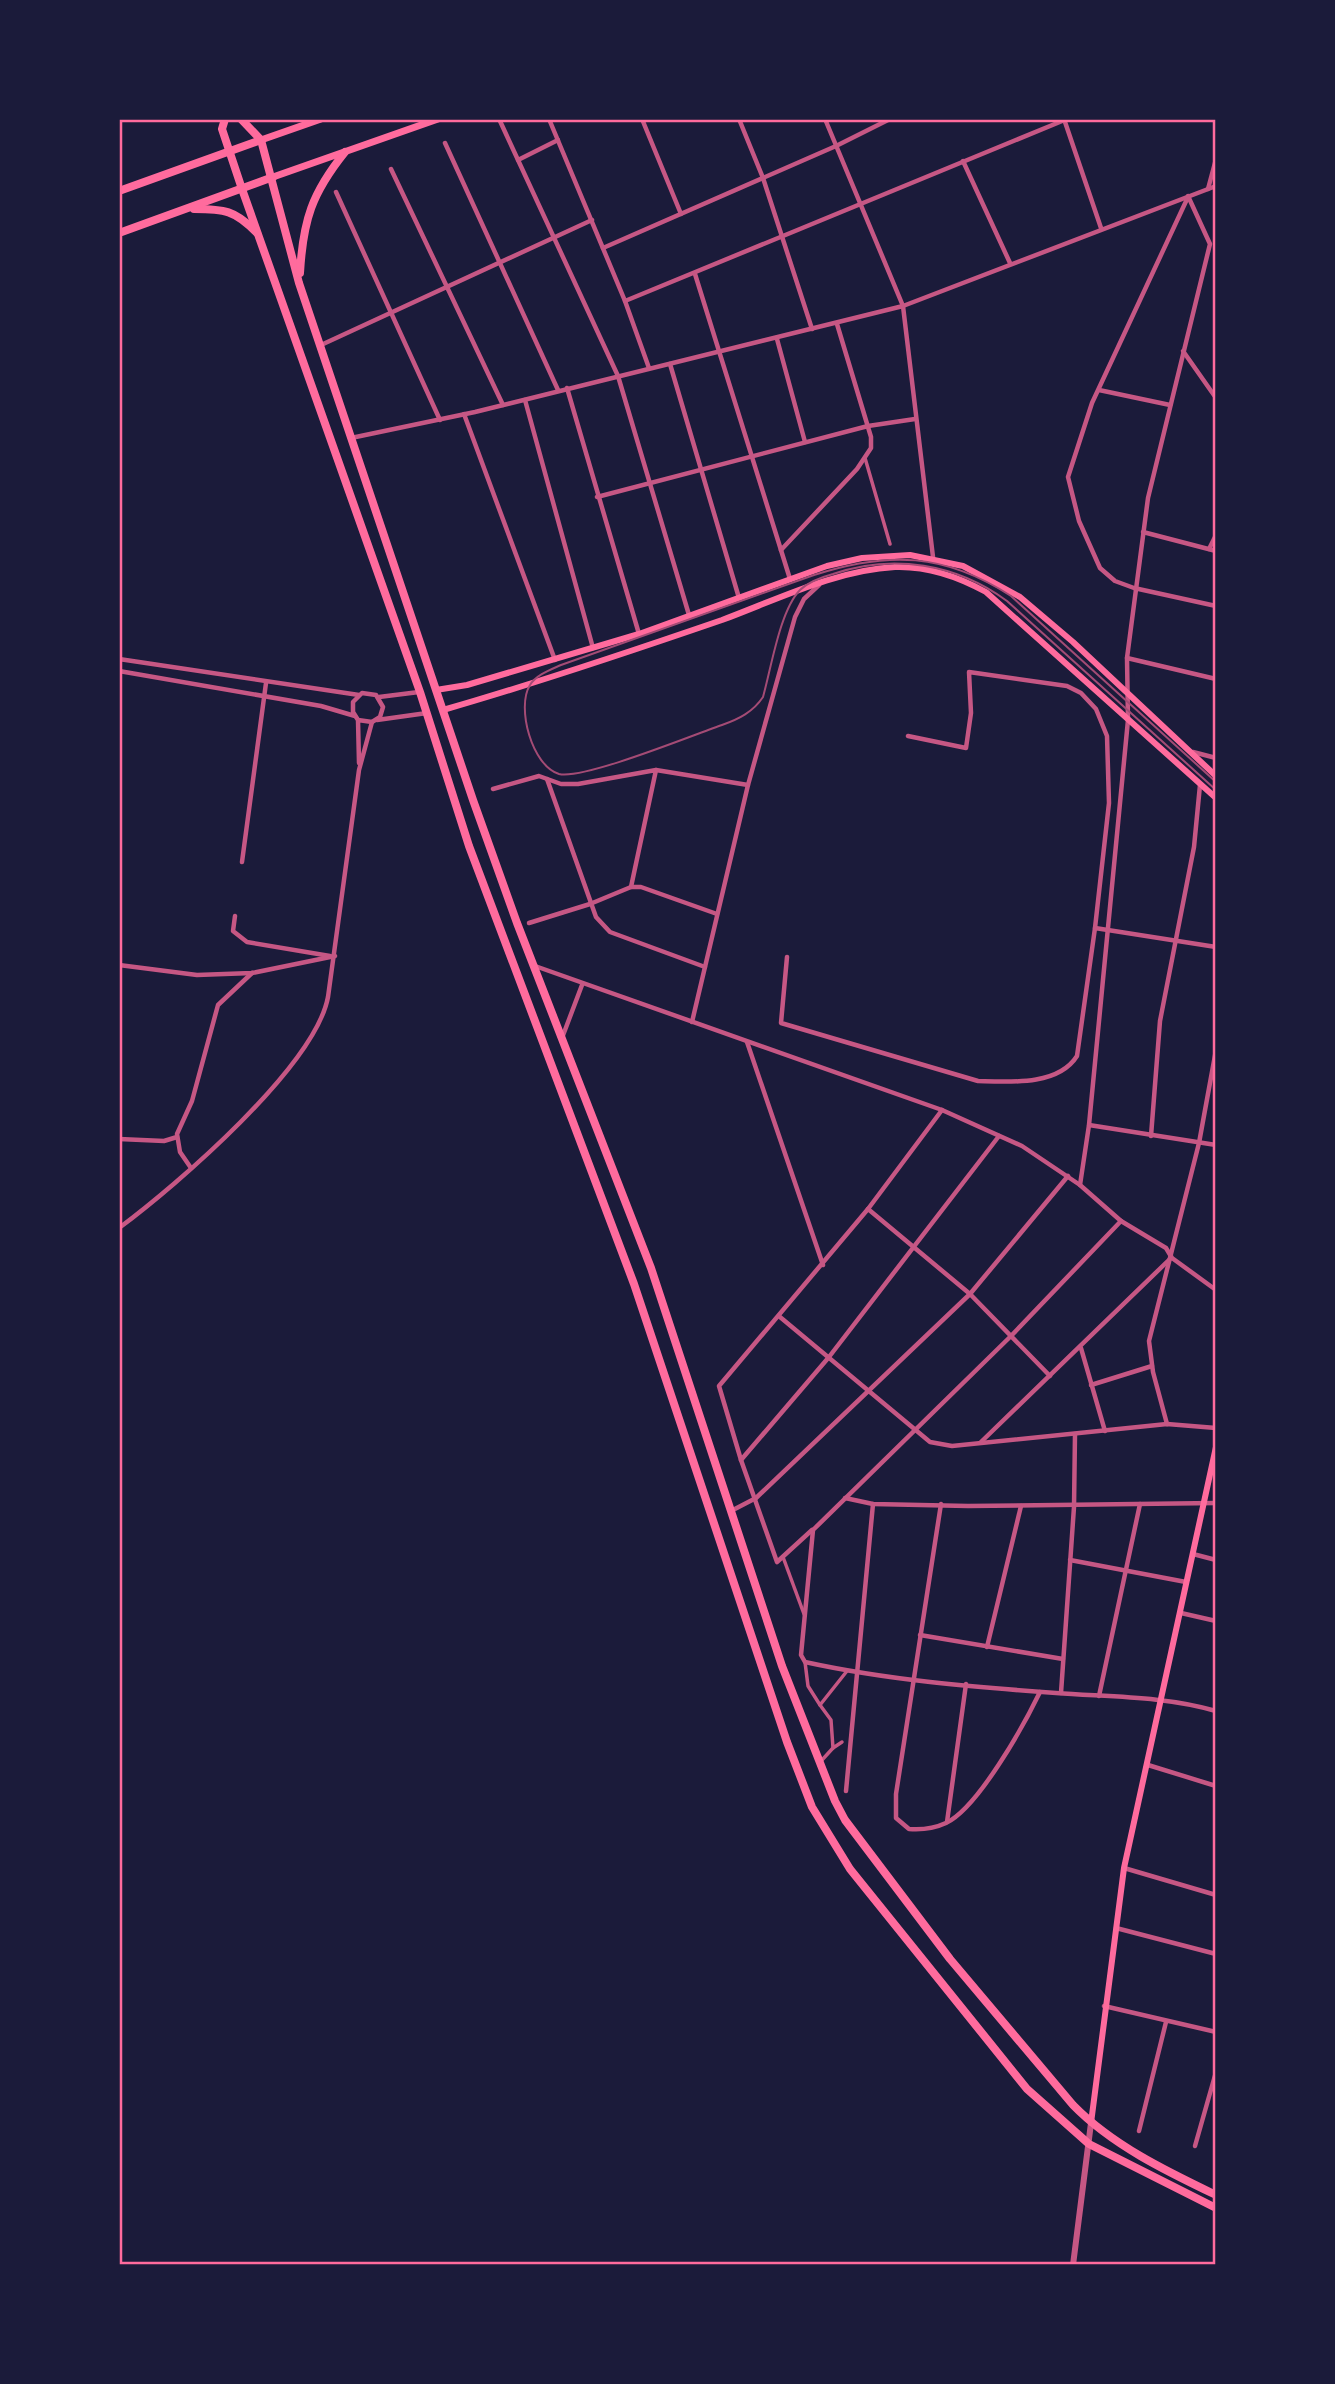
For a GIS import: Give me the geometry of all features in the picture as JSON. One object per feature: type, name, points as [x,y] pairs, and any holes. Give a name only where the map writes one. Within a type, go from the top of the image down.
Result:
[{"type":"highway","points":[[225,119],[222,129],[242,189],[420,692],[469,846],[634,1284],[787,1742],[812,1807],[850,1869],[1027,2089],[1089,2144],[1216,2208]]},
{"type":"highway","points":[[241,119],[261,141],[273,177],[299,283],[436,690],[534,966],[651,1268],[782,1666],[845,1820],[950,1959],[1091,2123],[1154,2164],[1216,2194]]},
{"type":"highway","points":[[119,191],[261,141]]},
{"type":"highway","points":[[299,283],[306,216],[327,174],[345,152]]},
{"type":"highway","points":[[119,233],[273,177]]},
{"type":"highway","points":[[187,209],[225,209],[244,219],[260,236]]},
{"type":"highway","points":[[420,692],[436,690]]},
{"type":"highway","points":[[427,713],[443,710]]},
{"type":"main road","points":[[261,141],[321,119]]},
{"type":"main road","points":[[273,177],[438,119]]},
{"type":"main road","points":[[436,690],[467,685],[639,634],[827,566],[887,555],[933,557],[973,570],[1020,597],[1216,776]]},
{"type":"main road","points":[[443,710],[574,671],[819,585],[873,569],[922,569],[969,583],[1001,604],[1216,798]]},
{"type":"main road","points":[[1091,2123],[1104,2006],[1124,1868],[1216,1447]]},
{"type":"street","points":[[549,119],[625,301],[649,368]]},
{"type":"street","points":[[642,119],[681,214]]},
{"type":"street","points":[[739,119],[763,178],[813,329]]},
{"type":"street","points":[[825,119],[903,306],[933,557]]},
{"type":"street","points":[[603,248],[836,146],[890,119]]},
{"type":"street","points":[[625,301],[783,238],[1065,119],[1101,228]]},
{"type":"street","points":[[500,121],[618,376],[648,484],[690,616]]},
{"type":"street","points":[[518,160],[558,140]]},
{"type":"street","points":[[445,143],[558,390]]},
{"type":"street","points":[[1207,190],[1216,159]]},
{"type":"street","points":[[963,161],[1010,263]]},
{"type":"street","points":[[391,169],[503,405]]},
{"type":"street","points":[[350,438],[503,405],[903,306],[1216,186]]},
{"type":"street","points":[[336,192],[440,420]]},
{"type":"street","points":[[1188,196],[1210,244],[1216,248]]},
{"type":"street","points":[[1188,196],[1099,390],[1068,477],[1079,521],[1100,568],[1115,581],[1134,588],[1216,606]]},
{"type":"street","points":[[320,345],[554,235],[592,220]]},
{"type":"street","points":[[1080,1185],[1089,1125],[1128,720],[1125,691],[1134,588],[1147,498],[1210,244]]},
{"type":"street","points":[[695,274],[790,579]]},
{"type":"street","points":[[781,550],[871,448],[837,324]]},
{"type":"street","points":[[777,339],[805,442]]},
{"type":"street","points":[[1183,350],[1216,398]]},
{"type":"street","points":[[670,364],[740,598]]},
{"type":"street","points":[[567,388],[639,634]]},
{"type":"street","points":[[1099,390],[1170,405]]},
{"type":"street","points":[[525,399],[593,648]]},
{"type":"street","points":[[464,414],[556,660]]},
{"type":"street","points":[[597,497],[867,426],[915,419]]},
{"type":"street","points":[[865,457],[890,544]]},
{"type":"street","points":[[1143,532],[1216,551]]},
{"type":"street","points":[[1209,549],[1216,535]]},
{"type":"street","points":[[692,1022],[748,785],[795,617],[804,598],[819,585]]},
{"type":"street","points":[[1127,658],[1216,679]]},
{"type":"street","points":[[119,659],[359,695],[369,692],[379,697],[420,692]]},
{"type":"street","points":[[119,671],[329,707],[357,718],[374,721],[427,713]]},
{"type":"street","points":[[787,957],[781,1023],[978,1081],[1010,1083],[1062,1071],[1071,1066],[1077,1056],[1109,803],[1107,736],[1096,709],[1081,693],[1067,686],[969,671],[971,713],[966,747],[908,736]]},
{"type":"street","points":[[242,862],[266,683]]},
{"type":"street","points":[[119,1227],[191,1168],[234,1127],[301,1053],[326,1008],[359,770],[357,718],[352,707],[359,695]]},
{"type":"street","points":[[359,770],[374,721],[383,707],[379,697]]},
{"type":"street","points":[[1190,752],[1216,758]]},
{"type":"street","points":[[493,789],[527,778],[547,778],[561,784],[578,783],[656,770],[748,785]]},
{"type":"street","points":[[631,887],[656,770]]},
{"type":"street","points":[[547,778],[590,904],[597,917],[610,932],[705,967]]},
{"type":"street","points":[[1152,1136],[1160,1021],[1194,847],[1200,784]]},
{"type":"street","points":[[529,923],[590,904],[631,887],[641,887],[717,914]]},
{"type":"street","points":[[235,916],[233,931],[247,942],[335,956]]},
{"type":"street","points":[[1095,928],[1216,947]]},
{"type":"street","points":[[119,965],[197,975],[252,972],[335,956]]},
{"type":"street","points":[[534,966],[942,1110],[1022,1146],[1080,1185],[1121,1221],[1166,1248],[1172,1258],[1216,1290]]},
{"type":"street","points":[[191,1168],[180,1152],[177,1138],[192,1101],[218,1005],[252,972]]},
{"type":"street","points":[[562,1039],[582,985]]},
{"type":"street","points":[[747,1041],[823,1265]]},
{"type":"street","points":[[1167,1423],[1152,1366],[1149,1341],[1199,1143],[1216,1050]]},
{"type":"street","points":[[942,1110],[823,1265],[719,1386],[741,1460],[777,1562],[1012,1336],[1121,1221]]},
{"type":"street","points":[[1089,1125],[1216,1146]]},
{"type":"street","points":[[741,1460],[829,1357],[999,1136]]},
{"type":"street","points":[[119,1139],[164,1141],[177,1138]]},
{"type":"street","points":[[731,1511],[756,1498],[970,1294],[1068,1176]]},
{"type":"street","points":[[868,1209],[970,1294],[1050,1376]]},
{"type":"street","points":[[980,1443],[1172,1258]]},
{"type":"street","points":[[780,1317],[930,1442],[952,1446],[1167,1423],[1216,1428]]},
{"type":"street","points":[[1080,1348],[1105,1431]]},
{"type":"street","points":[[1091,1385],[1152,1366]]},
{"type":"street","points":[[1061,1693],[1074,1507],[1075,1434]]},
{"type":"street","points":[[845,1498],[873,1504],[1074,1507],[1216,1503]]},
{"type":"street","points":[[846,1791],[873,1504]]},
{"type":"street","points":[[941,1504],[897,1794],[896,1818],[909,1829],[928,1830],[947,1823],[976,1796],[1025,1723],[1040,1692]]},
{"type":"street","points":[[1098,1696],[1127,1572],[1139,1504]]},
{"type":"street","points":[[987,1647],[1021,1506]]},
{"type":"street","points":[[813,1530],[800,1643],[808,1686],[831,1720],[833,1748]]},
{"type":"street","points":[[1193,1555],[1216,1560]]},
{"type":"street","points":[[783,1556],[804,1614]]},
{"type":"street","points":[[1070,1560],[1187,1582]]},
{"type":"street","points":[[1181,1612],[1216,1621]]},
{"type":"street","points":[[920,1635],[1063,1659]]},
{"type":"street","points":[[805,1662],[847,1671],[1040,1692],[1162,1701],[1216,1711]]},
{"type":"street","points":[[820,1705],[847,1671]]},
{"type":"street","points":[[947,1823],[966,1684]]},
{"type":"street","points":[[822,1760],[842,1742]]},
{"type":"street","points":[[1148,1765],[1216,1786]]},
{"type":"street","points":[[1124,1868],[1216,1895]]},
{"type":"street","points":[[1115,1928],[1216,1954]]},
{"type":"street","points":[[1104,2006],[1216,2032]]},
{"type":"street","points":[[1139,2131],[1166,2022]]},
{"type":"street","points":[[1195,2146],[1216,2072]]},
{"type":"street","points":[[1073,2265],[1091,2123]]},
{"type":"tram line","points":[[1216,782],[1011,596],[963,571],[916,560],[867,562],[814,575],[561,665],[536,678],[526,695],[529,735],[541,760],[549,769],[559,774],[572,774],[613,764],[728,723],[755,707],[763,697],[787,611],[793,599],[807,585],[824,577],[878,564],[924,566],[967,578],[1007,601],[1216,790]]}]
